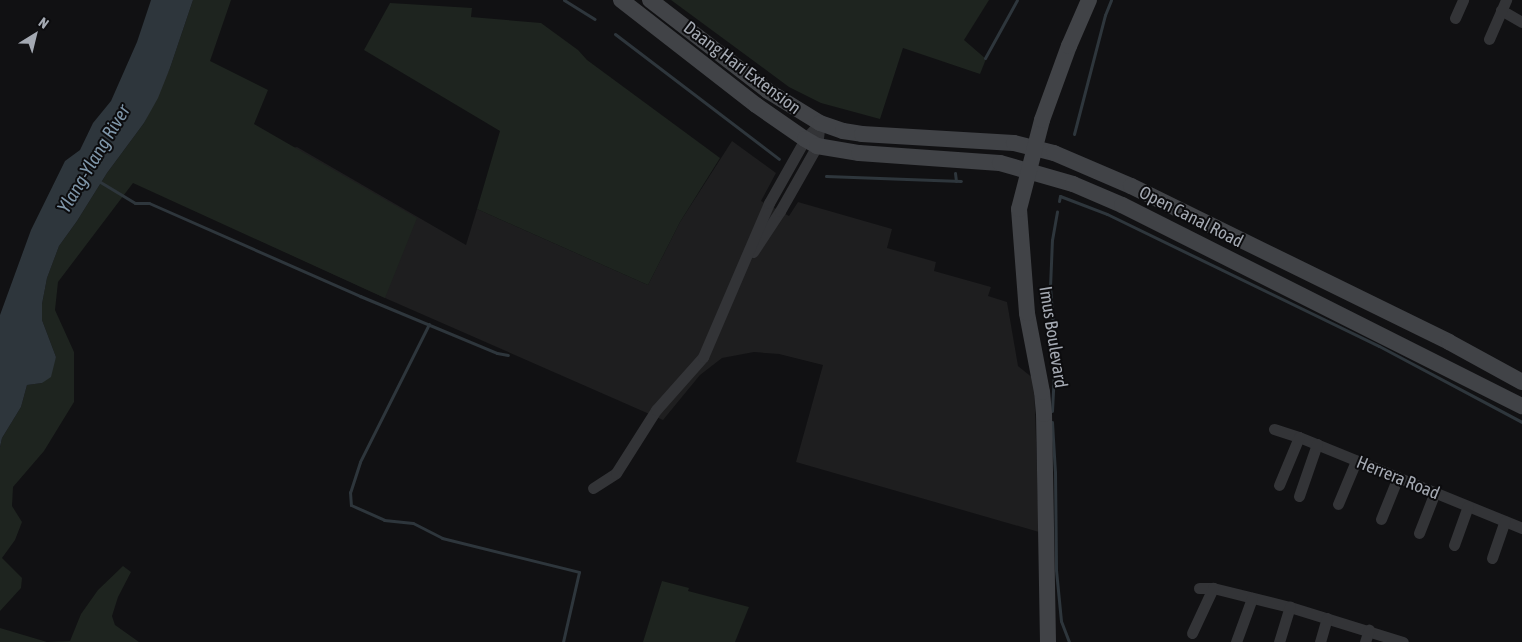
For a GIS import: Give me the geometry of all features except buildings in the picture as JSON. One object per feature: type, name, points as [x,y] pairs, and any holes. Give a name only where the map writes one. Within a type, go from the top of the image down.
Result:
[{"type":"main road","name":"Daang Hari Extension","points":[[621,0],[811,142]]},
{"type":"main road","points":[[650,0],[768,91],[820,123]]},
{"type":"main road","name":"Imus Boulevard","points":[[1069,46],[1077,0]]},
{"type":"main road","name":"Imus Boulevard","points":[[1048,642],[1044,414],[1042,392],[1027,313],[1019,209],[1042,120],[1069,46],[1089,0]]},
{"type":"main road","name":"Daang Hari Extension","points":[[820,123],[843,131],[862,134]]},
{"type":"main road","name":"Open Canal Road","points":[[862,134],[992,141],[1054,153],[1140,190],[1449,342],[1522,382]]},
{"type":"main road","name":"Open Canal Road","points":[[811,142],[859,153],[1000,163],[1073,184],[1122,205],[1522,406]]},
{"type":"street","points":[[1455,18],[1463,0]]},
{"type":"street","points":[[1489,39],[1501,4],[1522,22]]},
{"type":"street","points":[[593,488],[616,473],[656,410],[703,357],[736,278],[780,211],[820,123]]},
{"type":"street","name":"Herrera Road","points":[[1274,429],[1300,437],[1522,528]]},
{"type":"street","points":[[1279,485],[1300,437]]},
{"type":"street","points":[[1299,496],[1316,444]]},
{"type":"street","points":[[1338,504],[1356,461]]},
{"type":"street","points":[[1381,520],[1398,477]]},
{"type":"street","points":[[1419,533],[1435,492]]},
{"type":"street","points":[[1454,545],[1468,506]]},
{"type":"street","points":[[1492,558],[1505,521]]},
{"type":"street","points":[[1198,588],[1214,588],[1290,607],[1403,642]]},
{"type":"street","points":[[1192,633],[1214,588]]},
{"type":"street","points":[[1236,642],[1252,598]]},
{"type":"street","points":[[1279,642],[1290,607]]},
{"type":"street","points":[[1320,642],[1327,618]]},
{"type":"street","points":[[1365,642],[1369,630]]},
{"type":"shaded area","points":[[193,0],[231,0],[210,61],[268,90],[254,124],[417,218],[385,298],[133,183],[58,282],[55,310],[74,352],[74,402],[44,451],[13,487],[12,506],[22,522],[15,540],[2,558],[22,578],[21,588],[0,611],[0,447],[2,438],[21,407],[27,385],[42,383],[56,357],[42,320],[42,304],[47,278],[59,246],[107,173],[144,123],[170,68]]},
{"type":"shaded area","points":[[671,0],[989,0],[964,40],[986,59],[980,74],[903,48],[880,119],[821,103],[789,87]]},
{"type":"shaded area","points":[[390,3],[472,8],[471,17],[541,23],[578,50],[587,60],[720,158],[680,222],[648,285],[477,209],[500,131],[364,50]]},
{"type":"shaded area","points":[[732,141],[776,173],[761,201],[789,216],[798,202],[892,229],[887,248],[936,262],[934,271],[991,287],[988,296],[1007,302],[1018,366],[1034,379],[1039,532],[796,462],[823,365],[779,354],[754,352],[722,358],[700,375],[663,420],[385,298],[133,182],[297,147],[466,245],[477,209],[648,285],[680,222]]},
{"type":"shaded area","points":[[123,566],[131,572],[118,597],[112,616],[115,625],[139,642],[47,642],[70,641],[81,614],[98,590]]},
{"type":"shaded area","points":[[662,581],[689,588],[688,591],[749,607],[735,642],[643,642]]},
{"type":"shaded area","points":[[0,628],[47,642],[0,642]]},
{"type":"water","name":"Ylang-Ylang River","points":[[151,0],[193,0],[158,98],[144,123],[107,173],[59,246],[47,278],[42,304],[42,320],[56,357],[51,377],[42,383],[27,385],[21,407],[2,438],[0,447],[0,315],[31,230],[65,161],[80,150],[93,123],[111,101],[137,42]]},
{"type":"waterway","points":[[564,0],[594,19]]},
{"type":"waterway","points":[[985,58],[1017,0]]},
{"type":"waterway","points":[[1074,134],[1105,15],[1111,0]]},
{"type":"waterway","points":[[615,34],[779,159]]},
{"type":"waterway","points":[[955,173],[956,181]]},
{"type":"waterway","points":[[826,176],[961,181]]},
{"type":"waterway","name":"Ylang-Ylang River","points":[[97,180],[135,203],[149,203],[360,296],[497,353],[508,355]]},
{"type":"waterway","points":[[1059,201],[1060,196],[1107,214],[1379,346],[1522,422]]},
{"type":"waterway","points":[[1052,411],[1055,351],[1050,287],[1052,240],[1057,211]]},
{"type":"waterway","points":[[429,324],[360,462],[350,492],[351,505],[384,520],[413,523],[442,538],[579,572],[563,642]]},
{"type":"waterway","points":[[1052,422],[1055,472],[1056,570],[1061,621],[1069,642]]}]
